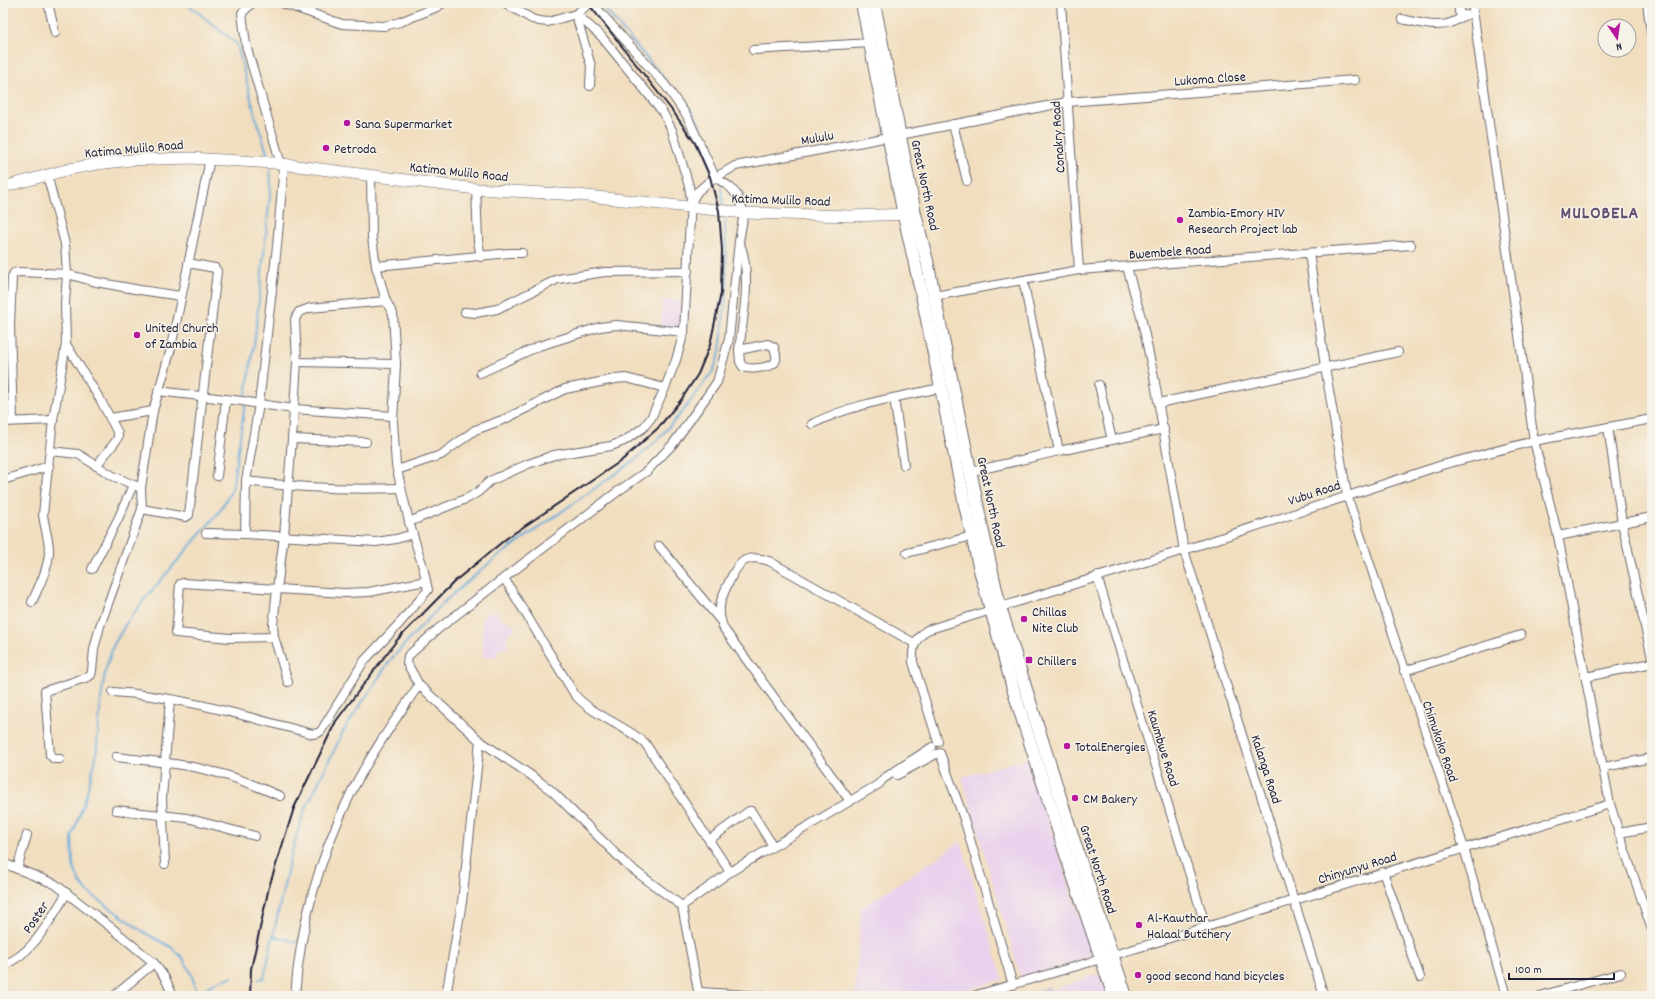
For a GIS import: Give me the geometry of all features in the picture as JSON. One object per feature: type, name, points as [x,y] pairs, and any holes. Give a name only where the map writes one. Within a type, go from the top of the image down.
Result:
[{"type":"main road","name":"Great North Road","points":[[862,3],[870,43],[894,136]]},
{"type":"main road","name":"Great North Road","points":[[874,3],[894,136],[910,215],[923,300],[972,536],[1054,780],[1106,958],[1114,996]]},
{"type":"main road","name":"Katima Mulilo Road","points":[[3,187],[77,167],[130,160],[190,158],[276,163],[476,189],[586,196],[744,213],[850,216],[910,215]]},
{"type":"main road","name":"Great North Road","points":[[910,215],[934,296],[982,533],[995,608]]},
{"type":"main road","name":"Great North Road","points":[[1106,958],[1126,996]]},
{"type":"street","points":[[48,3],[55,33]]},
{"type":"street","points":[[240,3],[246,45],[276,163],[277,246],[246,481],[244,534]]},
{"type":"street","points":[[242,13],[252,3]]},
{"type":"street","points":[[282,3],[342,24],[384,26],[400,22],[437,7],[443,3]]},
{"type":"street","points":[[505,3],[539,21],[548,22],[576,14],[591,3],[666,86],[687,116],[715,177],[734,191],[744,213],[739,242],[729,339],[717,382],[673,444],[647,471],[617,492],[438,629],[408,656],[407,663],[419,685],[480,741],[552,791],[627,865],[682,906],[699,994],[762,996]]},
{"type":"street","name":"Conakry Road","points":[[1060,3],[1079,270]]},
{"type":"street","points":[[1459,3],[1459,12],[1463,16]]},
{"type":"street","points":[[1472,3],[1534,441],[1558,536],[1610,804],[1652,930]]},
{"type":"street","points":[[1647,3],[1652,39]]},
{"type":"street","points":[[576,14],[591,66],[590,86]]},
{"type":"street","points":[[409,522],[468,498],[490,481],[533,462],[554,455],[611,446],[636,435],[651,418],[676,360],[684,332],[688,271],[690,206],[689,186],[672,130],[662,111],[601,36],[576,14]]},
{"type":"street","points":[[1402,19],[1428,25],[1447,25],[1457,21],[1463,16],[1473,14]]},
{"type":"street","points":[[753,50],[870,43]]},
{"type":"street","name":"Lukoma Close","points":[[953,124],[1067,102],[1355,80]]},
{"type":"street","points":[[953,124],[967,182]]},
{"type":"street","name":"Mululu","points":[[690,206],[696,192],[715,177],[735,166],[953,124]]},
{"type":"street","points":[[92,569],[118,519],[137,487],[153,411],[170,352],[210,159]]},
{"type":"street","points":[[32,602],[41,580],[48,556],[43,514],[53,420],[66,344],[65,303],[67,274],[65,244],[47,174]]},
{"type":"street","points":[[113,692],[144,695],[208,707],[313,734],[318,733],[364,661],[428,590],[409,522],[397,470],[392,416],[396,364],[393,314],[386,302],[376,266],[372,238],[371,176]]},
{"type":"street","points":[[476,189],[478,241],[481,256]]},
{"type":"street","points":[[739,242],[743,251],[746,271],[744,313],[739,350],[740,362],[743,367],[749,370],[771,365],[777,359],[774,347],[768,344],[739,350]]},
{"type":"street","name":"Bwembele Road","points":[[934,296],[1079,270],[1309,254],[1411,245]]},
{"type":"street","points":[[376,266],[522,253]]},
{"type":"street","name":"Chimukoko Road","points":[[1309,254],[1325,367],[1347,495],[1404,671],[1464,848],[1506,996]]},
{"type":"street","points":[[142,509],[186,517],[190,515],[217,271],[215,268],[188,263]]},
{"type":"street","name":"Kalanga Road","points":[[1127,267],[1148,346],[1164,429],[1184,550],[1324,996]]},
{"type":"street","points":[[465,312],[476,313],[497,309],[558,279],[605,272],[688,271]]},
{"type":"street","points":[[13,422],[6,326],[12,277],[14,273],[67,274],[125,288],[181,296]]},
{"type":"street","points":[[1023,280],[1059,451]]},
{"type":"street","points":[[288,682],[274,637],[273,625],[284,536],[292,439],[297,362],[295,319],[299,312],[310,308],[386,302]]},
{"type":"street","points":[[480,373],[539,346],[600,327],[616,325],[684,332]]},
{"type":"street","points":[[66,344],[110,418],[118,437],[96,466]]},
{"type":"street","points":[[1159,403],[1398,352]]},
{"type":"street","points":[[297,362],[396,364]]},
{"type":"street","points":[[397,470],[441,456],[475,430],[505,419],[565,389],[626,378],[664,388]]},
{"type":"street","points":[[1099,385],[1112,440]]},
{"type":"street","points":[[812,424],[826,417],[844,411],[941,388]]},
{"type":"street","points":[[158,391],[294,409],[392,416]]},
{"type":"street","points":[[894,398],[904,465]]},
{"type":"street","points":[[217,476],[226,400]]},
{"type":"street","points":[[110,418],[153,411]]},
{"type":"street","name":"Vubu Road","points":[[914,643],[920,635],[927,630],[1184,550],[1347,495],[1442,465],[1534,441],[1652,419]]},
{"type":"street","points":[[3,422],[53,420]]},
{"type":"street","points":[[1608,427],[1622,523],[1652,658]]},
{"type":"street","points":[[970,472],[1059,451],[1164,429]]},
{"type":"street","points":[[292,439],[366,442]]},
{"type":"street","points":[[50,451],[78,454],[112,476],[137,487]]},
{"type":"street","points":[[3,480],[49,466]]},
{"type":"street","points":[[246,481],[288,487],[366,489],[401,488]]},
{"type":"street","points":[[60,759],[54,759],[50,755],[45,691],[88,677],[91,674],[94,649],[100,626],[142,509],[137,487]]},
{"type":"street","points":[[1558,536],[1652,517]]},
{"type":"street","points":[[206,533],[376,542],[396,539],[413,534]]},
{"type":"street","points":[[907,553],[972,536]]},
{"type":"street","points":[[659,546],[721,620]]},
{"type":"street","points":[[850,801],[724,629],[719,608],[722,596],[736,567],[750,559],[760,558],[769,561],[914,643],[912,652],[913,662],[936,749],[964,819],[1013,985]]},
{"type":"street","name":"Kaumbwe Road","points":[[1097,576],[1206,927]]},
{"type":"street","points":[[504,578],[575,695],[585,704],[637,736],[645,744],[730,872]]},
{"type":"street","points":[[274,637],[230,638],[179,634],[175,632],[179,587],[183,583],[344,593],[368,592],[426,581]]},
{"type":"street","points":[[1404,671],[1521,635]]},
{"type":"street","points":[[1586,677],[1652,663]]},
{"type":"street","points":[[295,996],[297,971],[304,931],[316,880],[332,835],[352,792],[373,754],[419,685]]},
{"type":"street","points":[[165,864],[162,815],[170,700]]},
{"type":"street","points":[[446,996],[462,902],[480,741]]},
{"type":"street","points":[[682,906],[730,872],[878,784],[883,779],[936,749]]},
{"type":"street","points":[[116,757],[165,762],[214,772],[235,778],[280,796]]},
{"type":"street","points":[[1604,767],[1652,758]]},
{"type":"street","name":"Chinyunyu Road","points":[[973,996],[1106,958],[1383,872],[1610,804]]},
{"type":"street","points":[[116,810],[187,818],[255,836]]},
{"type":"street","points":[[709,840],[751,811],[773,846]]},
{"type":"street","points":[[1619,834],[1652,827]]},
{"type":"street","points":[[17,868],[27,835]]},
{"type":"street","points":[[3,863],[55,884],[67,893],[154,963],[165,978],[173,996]]},
{"type":"street","points":[[1383,872],[1420,977]]},
{"type":"street","name":"Poster","points":[[3,965],[20,957],[31,946],[67,893]]},
{"type":"street","points":[[114,996],[154,963]]},
{"type":"street","points":[[1540,996],[1621,973]]},
{"type":"shaded area","points":[[662,300],[681,300],[680,328],[661,328]]},
{"type":"shaded area","points":[[496,611],[502,620],[507,620],[510,625],[514,623],[516,628],[507,635],[506,644],[509,644],[509,648],[498,648],[497,656],[483,657],[482,620],[485,614]]},
{"type":"shaded area","points":[[1028,758],[1092,957],[1021,978],[962,777]]},
{"type":"shaded area","points":[[961,842],[1003,979],[948,996],[855,996],[861,908]]},
{"type":"shaded area","points":[[1100,974],[1108,996],[1035,996],[1094,975]]},
{"type":"shaded area","points":[[1049,986],[1053,996],[1022,996]]},
{"type":"waterway","points":[[186,3],[237,44],[255,115],[269,159]]},
{"type":"waterway","points":[[600,3],[694,114],[707,140],[717,170]]},
{"type":"waterway","points":[[245,400],[255,338],[271,186],[270,166]]},
{"type":"waterway","points":[[721,188],[723,204]]},
{"type":"waterway","points":[[259,979],[264,978],[289,862],[304,812],[344,730],[391,659],[446,600],[493,560],[635,460],[658,439],[683,411],[713,371],[720,353],[727,283],[725,221]]},
{"type":"waterway","points":[[195,996],[195,986],[191,973],[182,957],[171,947],[145,933],[88,892],[80,883],[73,865],[72,837],[86,796],[96,757],[105,672],[113,646],[127,622],[219,512],[232,490],[245,404]]},
{"type":"waterway","points":[[273,936],[297,942]]},
{"type":"waterway","points":[[196,996],[212,984],[232,977]]},
{"type":"railway","points":[[250,996],[251,969],[269,887],[294,808],[336,721],[397,640],[455,581],[507,538],[621,461],[658,428],[681,400],[698,374],[710,345],[721,293],[722,250],[719,211],[710,177],[695,143],[674,113],[588,3]]},
{"type":"place","name":"Sana Supermarket","points":[[347,123]]},
{"type":"place","name":"Petroda","points":[[326,148]]},
{"type":"place","name":"Zambia-Emory HIV Research Project lab","points":[[1180,220]]},
{"type":"place","name":"United Church of Zambia","points":[[137,335]]},
{"type":"place","name":"Chillas Nite Club","points":[[1024,619]]},
{"type":"place","name":"Chillers","points":[[1029,660]]},
{"type":"place","name":"TotalEnergies","points":[[1067,746]]},
{"type":"place","name":"CM Bakery","points":[[1075,798]]},
{"type":"place","name":"Al-Kawthar Halaal Butchery","points":[[1139,925]]},
{"type":"place","name":"good second hand bicycles","points":[[1138,975]]},
{"type":"district","name":"MULOBELA","points":[[1600,212]]}]
